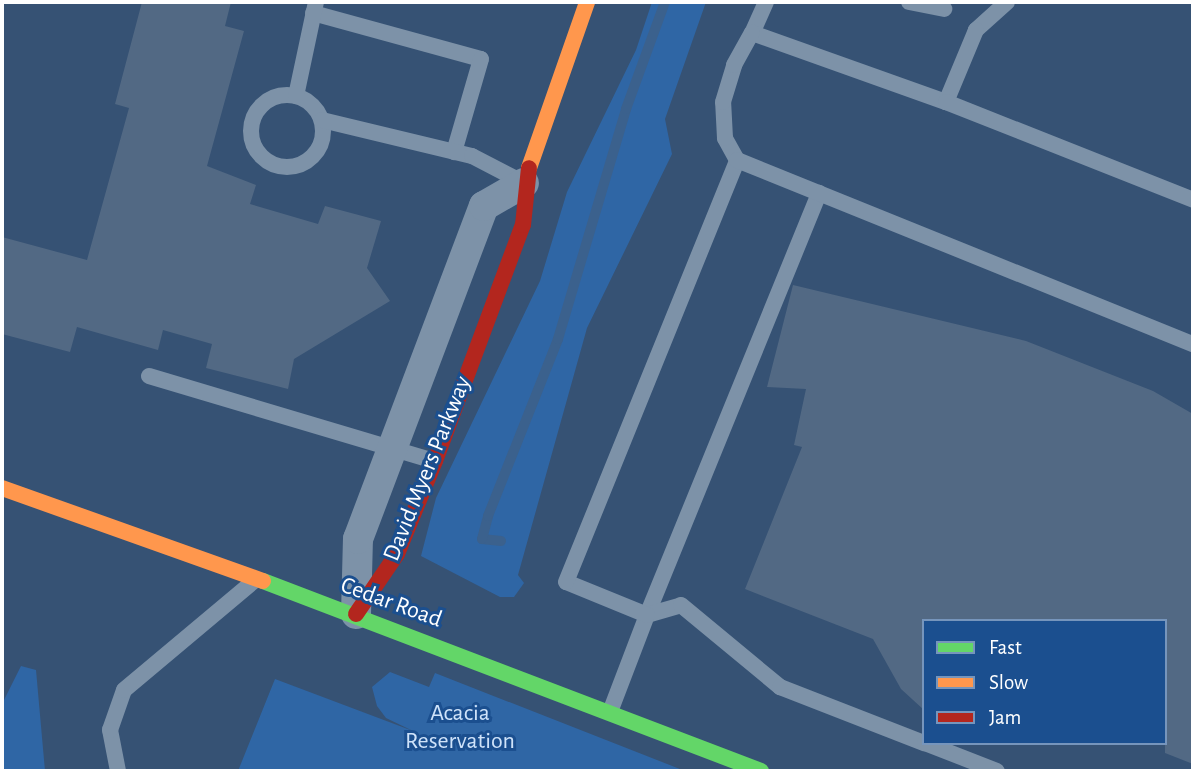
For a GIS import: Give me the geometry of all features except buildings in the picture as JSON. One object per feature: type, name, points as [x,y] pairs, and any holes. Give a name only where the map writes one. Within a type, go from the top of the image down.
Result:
[{"type":"main road","name":"David Myers Parkway","points":[[356,614],[397,554],[435,460],[523,225],[524,183],[586,2]]},
{"type":"main road","name":"Cedar Road","points":[[2,488],[356,614],[761,771]]},
{"type":"street","name":"David Myers Parkway","points":[[356,614],[358,539],[390,448],[484,206],[524,183]]},
{"type":"lane","points":[[766,2],[734,65],[723,102],[725,138],[737,160],[1193,344]]},
{"type":"lane","points":[[909,2],[944,9]]},
{"type":"lane","points":[[946,102],[975,30],[1007,2]]},
{"type":"lane","points":[[296,96],[314,8],[481,59],[453,152]]},
{"type":"lane","points":[[751,33],[946,102],[1193,200]]},
{"type":"lane","points":[[322,120],[322,143],[308,162],[284,168],[262,158],[251,138],[255,114],[272,98],[296,96],[322,120],[453,152],[524,183]]},
{"type":"lane","points":[[737,160],[566,582],[647,615],[681,605],[780,687],[922,742]]},
{"type":"lane","points":[[610,712],[819,193]]},
{"type":"lane","points":[[149,376],[435,460]]},
{"type":"lane","points":[[118,771],[110,730],[124,690],[257,579]]},
{"type":"lane","points":[[929,745],[996,771]]},
{"type":"green space","points":[[652,2],[706,2],[665,119],[672,154],[587,328],[518,575],[524,583],[514,597],[500,597],[421,556],[436,498],[540,281],[567,192],[636,50]]},
{"type":"green space","points":[[21,666],[36,670],[45,771],[2,771],[2,704]]},
{"type":"green space","name":"Acacia Reservation","points":[[390,672],[429,687],[435,673],[685,771],[238,771],[275,679],[413,731],[386,718],[377,706],[372,687]]},
{"type":"waterway","points":[[501,541],[482,539],[488,516],[558,339],[626,109],[665,2]]},
{"type":"traffic: fast","points":[[263,581],[761,771]]},
{"type":"traffic: slow","points":[[529,168],[587,2]]},
{"type":"traffic: slow","points":[[2,488],[263,581]]},
{"type":"traffic: jam","points":[[356,614],[397,554],[435,461],[523,225],[529,168]]}]
